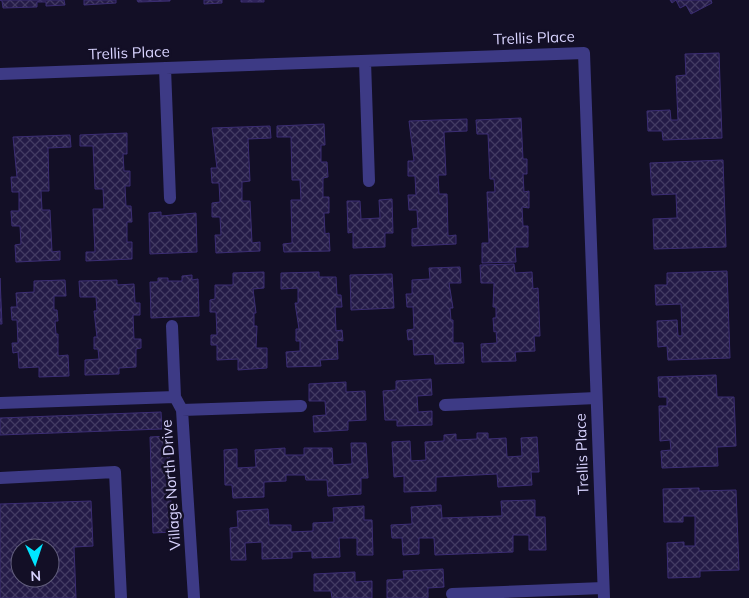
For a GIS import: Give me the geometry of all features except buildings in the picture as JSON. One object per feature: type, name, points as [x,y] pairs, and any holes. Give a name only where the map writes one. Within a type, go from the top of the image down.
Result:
[{"type":"street","name":"Trellis Place","points":[[0,74],[584,53],[603,593]]},
{"type":"street","points":[[365,61],[369,181]]},
{"type":"street","points":[[165,68],[170,198]]},
{"type":"street","points":[[172,326],[176,397]]},
{"type":"street","name":"Village North Drive","points":[[0,403],[176,397],[182,410],[194,598]]},
{"type":"street","points":[[445,405],[596,398]]},
{"type":"street","points":[[182,410],[301,406]]},
{"type":"street","points":[[0,478],[116,472],[121,598]]},
{"type":"street","points":[[452,594],[603,593]]}]
